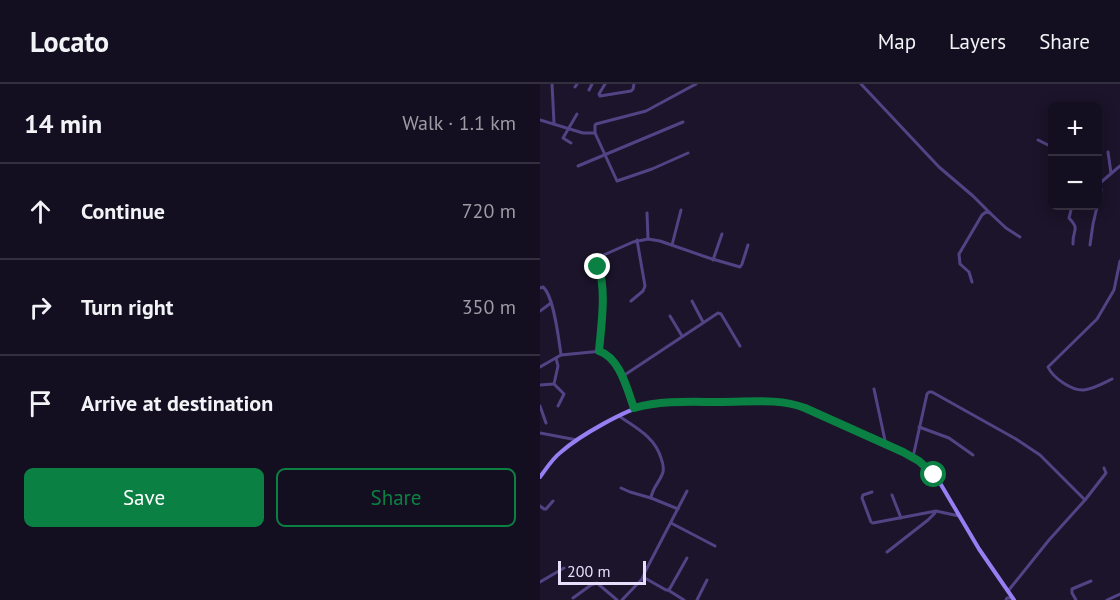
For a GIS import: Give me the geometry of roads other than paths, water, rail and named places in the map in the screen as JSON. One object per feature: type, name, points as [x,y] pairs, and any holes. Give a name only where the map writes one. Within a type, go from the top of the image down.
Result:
[{"type":"street","points":[[552,84],[554,123]]},
{"type":"street","points":[[589,90],[592,84]]},
{"type":"street","points":[[605,84],[600,96],[631,91],[634,84]]},
{"type":"street","points":[[688,153],[618,181],[615,179],[595,133],[595,126],[646,111],[696,84]]},
{"type":"street","points":[[861,84],[939,166],[1011,232],[1020,237]]},
{"type":"street","points":[[571,143],[563,138],[577,114]]},
{"type":"street","points":[[540,120],[595,133]]},
{"type":"street","points":[[578,166],[683,122]]},
{"type":"street","points":[[1038,140],[1048,145]]},
{"type":"street","points":[[1108,152],[1111,173]]},
{"type":"street","points":[[1102,181],[1120,166]]},
{"type":"street","points":[[672,245],[681,210]]},
{"type":"street","points":[[1071,210],[1070,218],[1076,226],[1073,244]]},
{"type":"street","points":[[1089,245],[1097,210]]},
{"type":"street","points":[[972,282],[969,272],[960,264],[959,254],[979,219],[987,212],[990,213]]},
{"type":"street","points":[[647,213],[648,239]]},
{"type":"street","points":[[713,260],[722,234]]},
{"type":"street","points":[[599,351],[602,308],[598,258],[637,240],[648,239],[713,260],[741,266],[748,245]]},
{"type":"street","points":[[631,301],[643,291],[645,286],[637,240]]},
{"type":"street","points":[[1112,379],[1083,390],[1059,380],[1048,367],[1097,319],[1114,290],[1120,261]]},
{"type":"street","points":[[540,288],[544,287],[547,290],[559,336],[561,356]]},
{"type":"street","points":[[692,301],[703,322]]},
{"type":"street","points":[[540,310],[551,303]]},
{"type":"street","points":[[622,376],[719,313],[740,346]]},
{"type":"street","points":[[670,316],[682,336]]},
{"type":"street","points":[[540,367],[561,356],[599,351],[605,353],[622,376],[634,408]]},
{"type":"street","points":[[554,384],[558,366],[556,358]]},
{"type":"street","points":[[540,385],[554,384],[564,394],[558,406]]},
{"type":"street","points":[[874,389],[886,445]]},
{"type":"street","points":[[913,457],[927,394],[932,392],[1040,455],[1085,500]]},
{"type":"street","points":[[540,477],[560,453],[577,440],[634,408],[663,402],[790,404],[812,411],[913,457],[924,465],[934,475],[979,549],[1008,591],[1008,599]]},
{"type":"street","points":[[540,406],[546,423]]},
{"type":"street","points":[[619,416],[648,437],[660,453],[664,468],[651,498]]},
{"type":"street","points":[[919,427],[949,438],[973,455]]},
{"type":"street","points":[[540,433],[577,440]]},
{"type":"street","points":[[1008,591],[1085,500],[1106,473],[1104,468]]},
{"type":"street","points":[[621,488],[678,509]]},
{"type":"street","points":[[622,600],[643,577],[687,491]]},
{"type":"street","points":[[872,492],[862,497],[871,522],[936,511],[959,516]]},
{"type":"street","points":[[892,495],[901,518]]},
{"type":"street","points":[[540,506],[545,510],[553,501]]},
{"type":"street","points":[[887,552],[936,511]]},
{"type":"street","points":[[671,523],[715,546]]},
{"type":"street","points":[[668,590],[672,587],[687,558]]},
{"type":"street","points":[[540,582],[564,568]]},
{"type":"street","points":[[643,577],[684,600]]},
{"type":"street","points":[[697,600],[707,580]]},
{"type":"street","points":[[1076,600],[1072,589],[1091,581]]},
{"type":"street","points":[[573,598],[597,583],[617,600]]},
{"type":"street","points":[[1107,600],[1120,594]]}]
